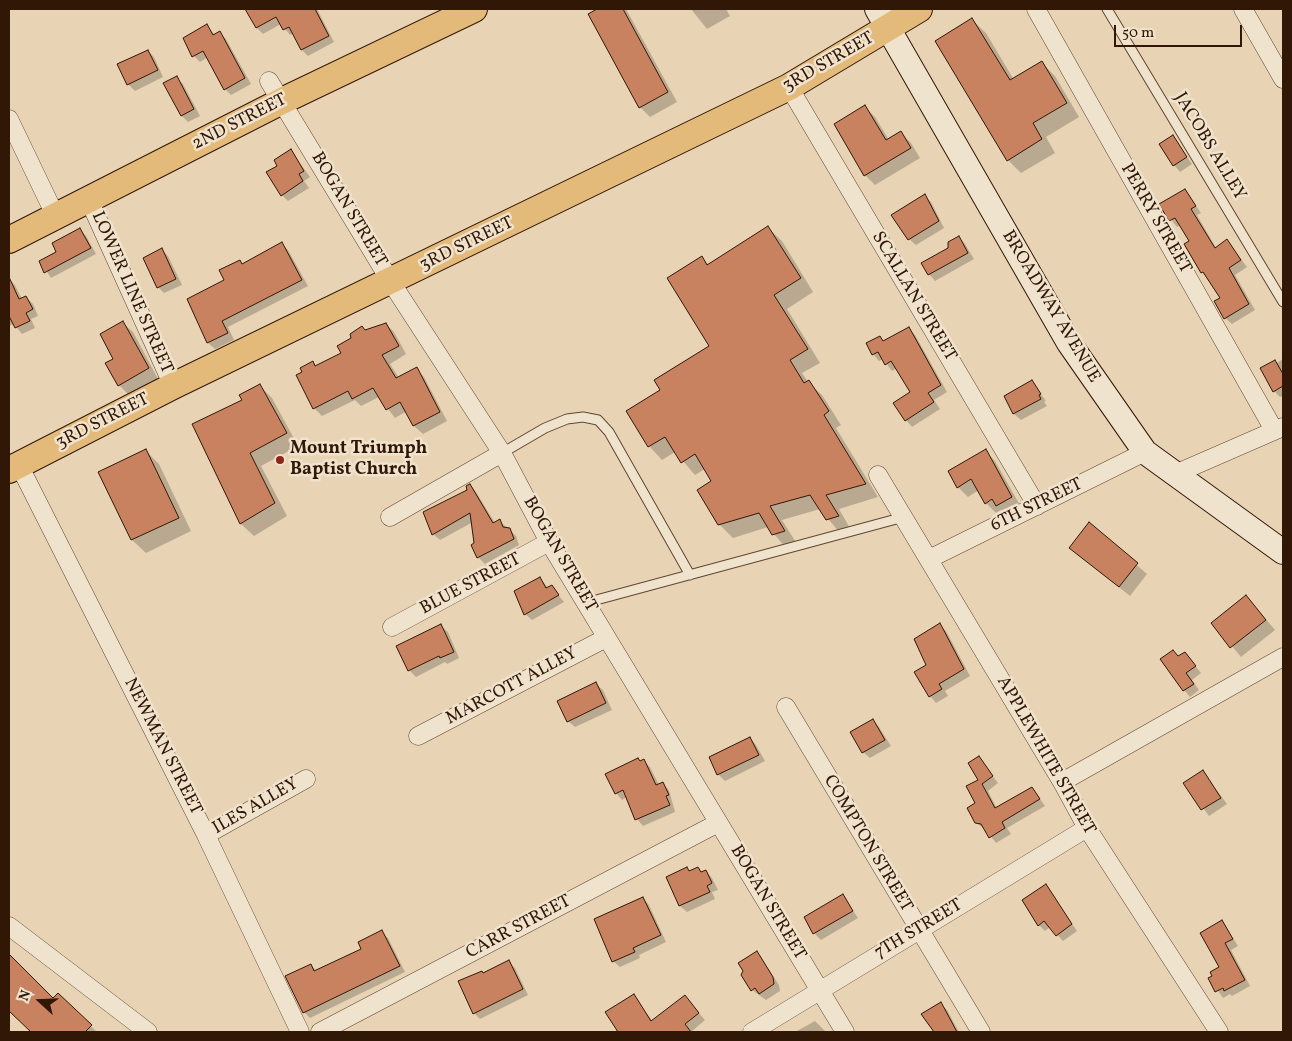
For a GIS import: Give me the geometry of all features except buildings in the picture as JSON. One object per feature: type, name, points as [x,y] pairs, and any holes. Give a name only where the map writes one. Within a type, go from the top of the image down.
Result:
[{"type":"main road","name":"2ND STREET","points":[[9,240],[89,200],[275,91],[474,9]]},
{"type":"main road","name":"3RD STREET","points":[[14,467],[173,386],[391,282],[788,87],[883,19],[919,9]]},
{"type":"main road","name":"BROADWAY AVENUE","points":[[883,19],[1068,343],[1145,452],[1283,552]]},
{"type":"street","name":"PERRY STREET","points":[[1036,9],[1279,428]]},
{"type":"street","points":[[1243,9],[1283,79]]},
{"type":"street","name":"SCALLAN STREET","points":[[788,87],[1037,506]]},
{"type":"street","name":"BOGAN STREET","points":[[275,91],[391,282],[502,453],[549,542],[585,603],[845,1032]]},
{"type":"street","points":[[9,118],[56,217]]},
{"type":"street","name":"LOWER LINE STREET","points":[[89,200],[173,386]]},
{"type":"street","points":[[1176,474],[1279,428]]},
{"type":"street","name":"6TH STREET","points":[[929,559],[1145,452]]},
{"type":"street","points":[[390,517],[502,453]]},
{"type":"street","name":"NEWMAN STREET","points":[[14,467],[206,836],[300,1032]]},
{"type":"street","name":"APPLEWHITE STREET","points":[[878,475],[1062,782],[1087,828],[1219,1032]]},
{"type":"street","name":"BLUE STREET","points":[[392,627],[549,542]]},
{"type":"street","name":"MARCOTT ALLEY","points":[[418,736],[606,638]]},
{"type":"street","points":[[1062,782],[1283,657]]},
{"type":"street","name":"COMPTON STREET","points":[[786,707],[981,1032]]},
{"type":"street","name":"ILES ALLEY","points":[[206,836],[306,779]]},
{"type":"street","name":"CARR STREET","points":[[320,1032],[718,823]]},
{"type":"street","name":"7TH STREET","points":[[752,1032],[1087,828]]},
{"type":"street","points":[[9,926],[148,1032]]},
{"type":"lane","name":"JACOBS ALLEY","points":[[1107,9],[1283,302]]},
{"type":"lane","points":[[502,453],[545,428],[567,418],[583,416],[598,420],[609,432],[690,574]]},
{"type":"lane","points":[[585,603],[904,517]]},
{"type":"place","name":"Mount Triumph Baptist Church","points":[[280,460]]}]
